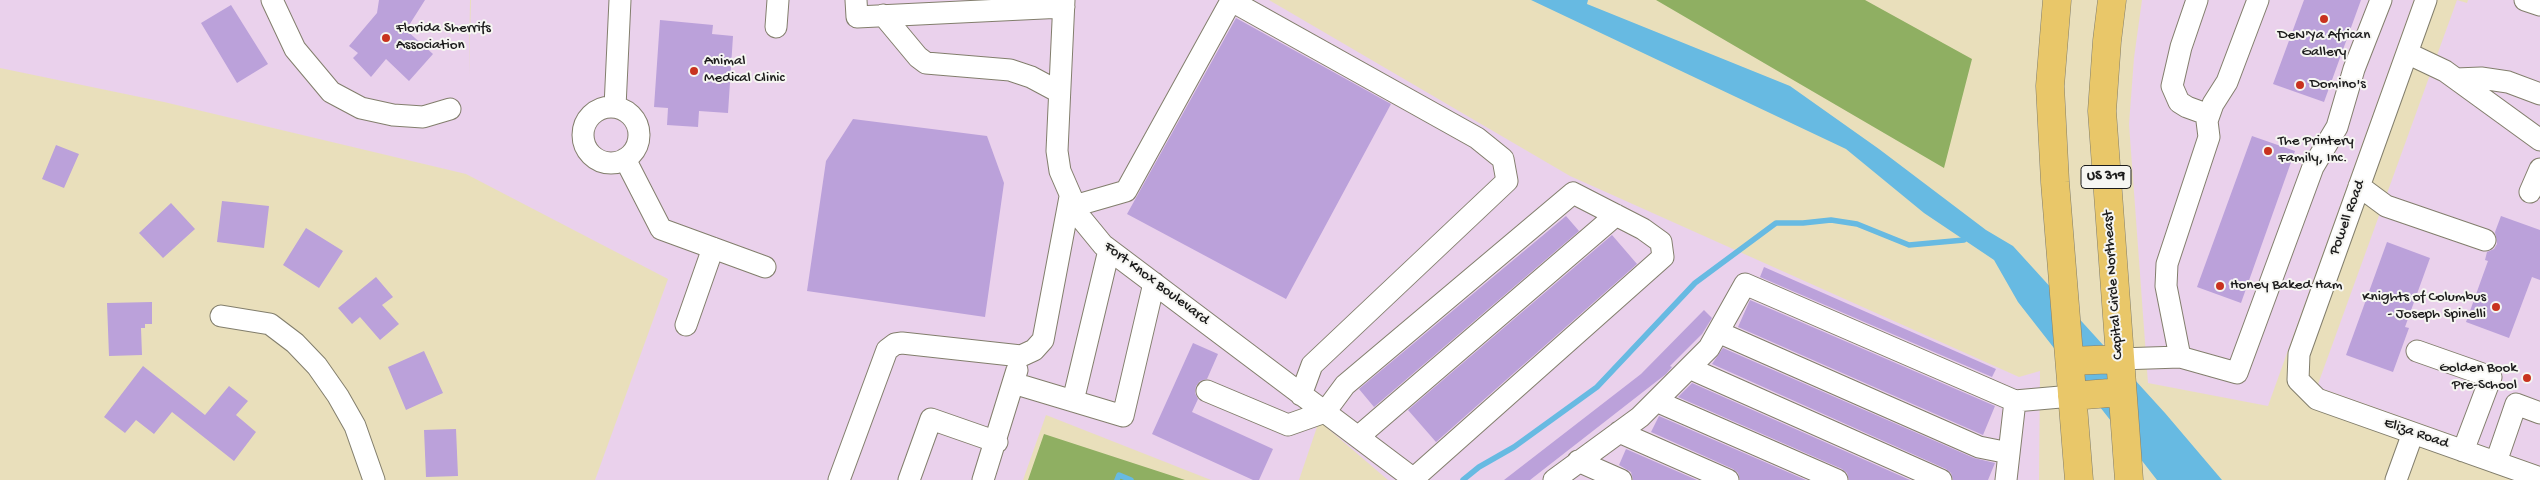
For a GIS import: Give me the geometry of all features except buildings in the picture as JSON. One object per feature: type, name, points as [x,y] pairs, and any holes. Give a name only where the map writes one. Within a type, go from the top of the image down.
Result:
[{"type":"main road","points":[[2057,0],[2050,86],[2055,182],[2079,480]]},
{"type":"main road","name":"Capital Circle Northeast","points":[[2112,0],[2102,111],[2129,480]]},
{"type":"main road","points":[[2070,361],[2119,359]]},
{"type":"main road","points":[[2072,396],[2122,392]]},
{"type":"street","points":[[272,0],[294,49],[331,92],[361,108],[393,115],[423,117],[450,109]]},
{"type":"street","points":[[615,107],[620,0]]},
{"type":"street","points":[[776,27],[778,0]]},
{"type":"street","points":[[840,480],[887,350],[895,344],[902,343],[1021,356],[1034,350],[1043,340],[1072,201],[1126,190],[1230,0],[1477,138],[1503,158],[1506,174],[1507,182],[1312,365],[1302,394]]},
{"type":"street","points":[[2197,0],[2181,47],[2172,86],[2179,102],[2187,108],[2209,115]]},
{"type":"street","points":[[2180,357],[2166,286],[2167,264],[2209,137],[2207,121],[2209,115],[2213,104],[2227,82],[2258,0]]},
{"type":"street","points":[[2119,359],[2180,357],[2237,373],[2313,167],[2337,127],[2354,68],[2381,0]]},
{"type":"street","name":"Powell Road","points":[[2298,380],[2299,354],[2426,0]]},
{"type":"street","points":[[2525,0],[2540,6]]},
{"type":"street","points":[[856,8],[883,15],[1064,3]]},
{"type":"street","name":"Fort Knox Boulevard","points":[[1064,3],[1057,151],[1060,171],[1080,217],[1109,250],[1414,480]]},
{"type":"street","points":[[883,15],[918,57],[926,63],[1010,70],[1031,77],[1059,92]]},
{"type":"street","points":[[2407,53],[2445,71],[2540,140]]},
{"type":"street","points":[[2456,79],[2481,78],[2508,82],[2540,94]]},
{"type":"street","points":[[606,107],[615,107],[629,114],[638,126],[639,136],[636,146],[625,159],[606,162],[596,158],[588,151],[584,142],[585,125],[590,116],[606,107]]},
{"type":"street","points":[[625,159],[661,229],[766,267]]},
{"type":"street","points":[[2530,192],[2540,169]]},
{"type":"street","points":[[2359,186],[2386,206],[2485,240]]},
{"type":"street","points":[[1207,391],[1288,425],[1325,412],[1345,385],[1573,193],[1616,215],[1661,242],[1663,257],[1414,480]]},
{"type":"street","points":[[1358,437],[1616,215]]},
{"type":"street","points":[[686,325],[713,248]]},
{"type":"street","points":[[1073,401],[1109,250]]},
{"type":"street","points":[[1013,383],[1123,416],[1154,283]]},
{"type":"street","points":[[1554,480],[1640,417],[1709,348],[1745,284],[2015,401],[2072,396]]},
{"type":"street","points":[[220,316],[270,324],[295,342],[317,366],[338,396],[355,426],[374,480]]},
{"type":"street","points":[[1718,332],[1979,447],[2009,453]]},
{"type":"street","points":[[2416,351],[2491,377],[2463,451]]},
{"type":"street","points":[[983,480],[1021,356]]},
{"type":"street","points":[[1689,368],[1941,480]]},
{"type":"street","name":"Eliza Road","points":[[2298,380],[2317,399],[2540,478]]},
{"type":"street","points":[[1656,401],[1837,480]]},
{"type":"street","points":[[2006,480],[2015,401]]},
{"type":"street","points":[[2496,462],[2516,404],[2540,413]]},
{"type":"street","points":[[909,480],[931,419],[996,442]]},
{"type":"street","points":[[1619,432],[1728,480]]},
{"type":"street","points":[[2396,480],[2413,433]]},
{"type":"street","points":[[1578,461],[1621,480]]},
{"type":"shaded area","points":[[0,0],[470,0],[469,76],[471,0],[1269,0],[1570,176],[2019,377],[2040,371],[2039,480],[1388,480],[1319,421],[1299,480],[1211,480],[1046,415],[1023,480],[595,480],[668,279],[466,174],[164,102],[0,68]]},
{"type":"shaded area","points":[[2142,0],[2414,0],[2268,406],[2148,383],[2129,124],[2134,58]]},
{"type":"shaded area","points":[[2457,0],[2467,3],[2468,0],[2540,0],[2540,466],[2317,387]]},
{"type":"green space","points":[[1656,0],[1865,0],[1972,59],[1944,168]]},
{"type":"green space","points":[[1044,434],[1185,480],[1028,480]]},
{"type":"water","points":[[1531,0],[1588,0],[1587,4],[1790,86],[1879,149],[1986,230],[2013,246],[2165,413],[2222,480],[2157,480],[2018,302],[1994,260],[1924,213],[1846,149]]},
{"type":"waterway","points":[[1463,480],[1479,467],[1514,447],[1597,387],[1695,283],[1776,223],[1831,220],[1857,224],[1909,245],[1964,240]]},
{"type":"waterway","points":[[1117,480],[1119,475],[1131,480]]},
{"type":"place","name":"DeN'Ya African Gallery","points":[[2324,19]]},
{"type":"place","name":"Florida Sherrifs Association","points":[[386,38]]},
{"type":"place","name":"Animal Medical Clinic","points":[[694,71]]},
{"type":"place","name":"Domino's","points":[[2300,85]]},
{"type":"place","name":"The Printery Family, Inc.","points":[[2268,151]]},
{"type":"place","name":"Honey Baked Ham","points":[[2220,286]]},
{"type":"place","name":"Knights of Columbus - Joseph Spinelli","points":[[2496,307]]},
{"type":"place","name":"Golden Book Pre-School","points":[[2527,378]]}]
